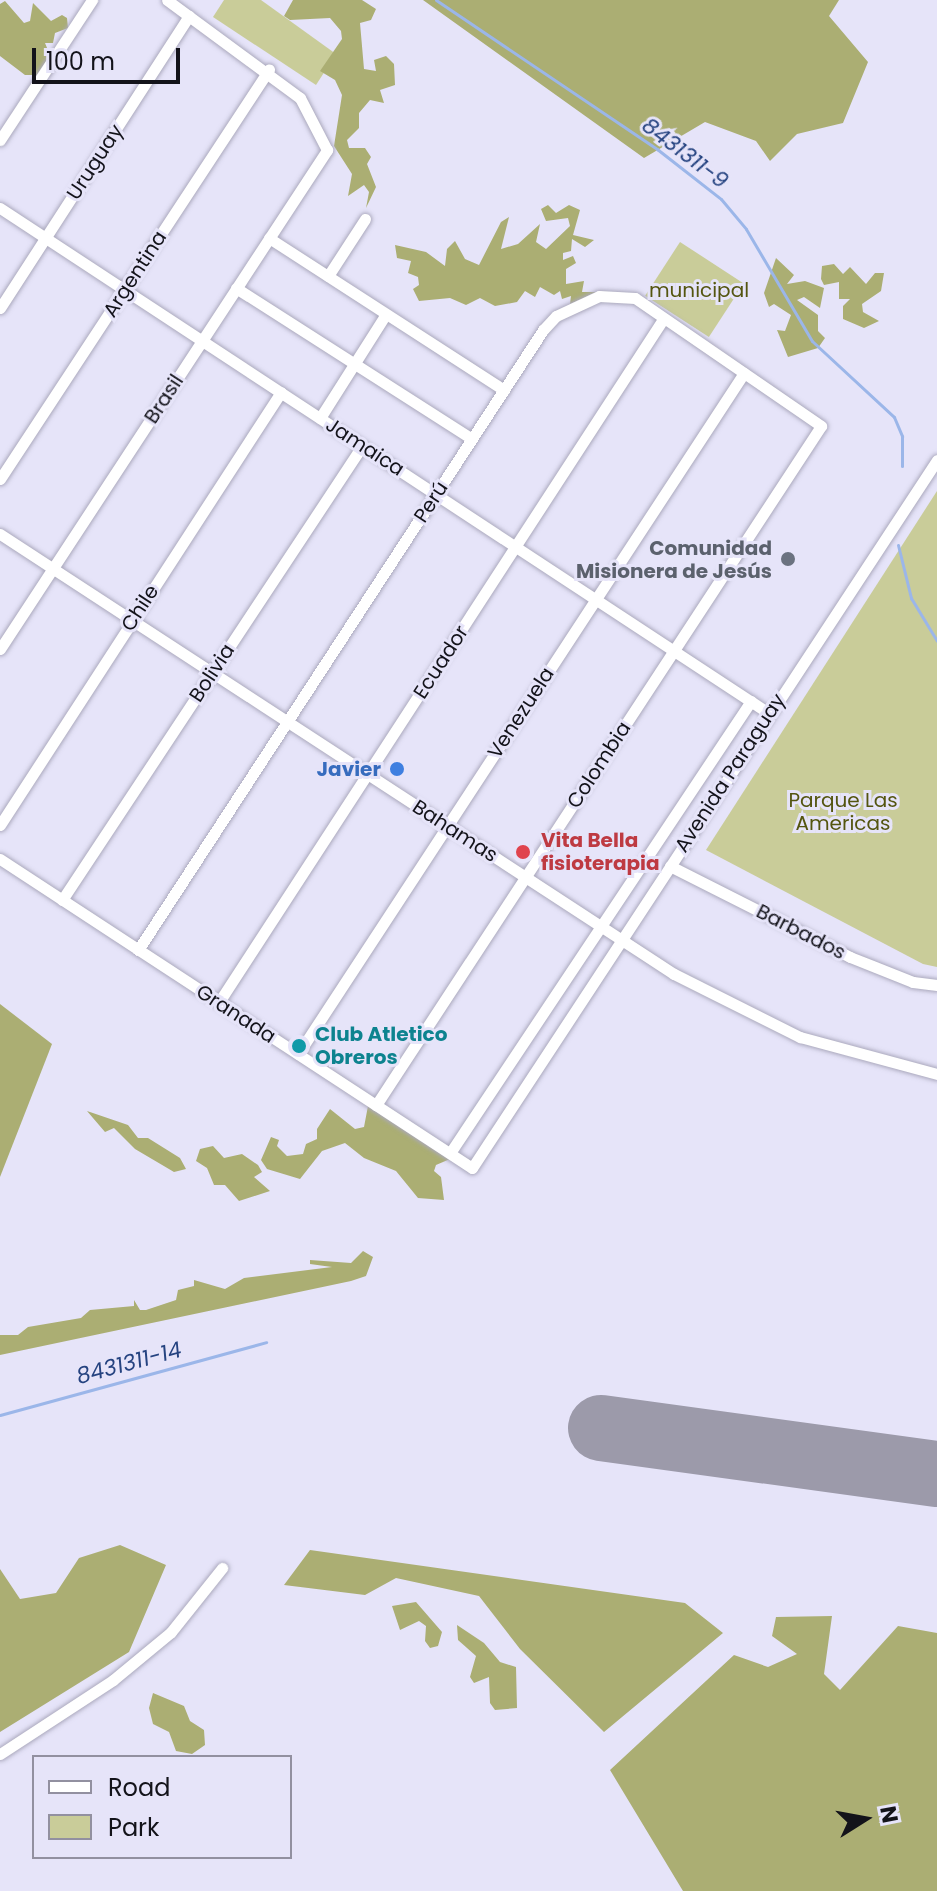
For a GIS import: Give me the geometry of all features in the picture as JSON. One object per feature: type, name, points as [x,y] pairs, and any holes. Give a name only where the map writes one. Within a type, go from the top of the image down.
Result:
[{"type":"street","points":[[0,140],[92,0]]},
{"type":"street","points":[[167,0],[269,70]]},
{"type":"street","name":"Uruguay","points":[[0,308],[189,16]]},
{"type":"street","name":"Brasil","points":[[0,649],[327,150],[300,98],[269,70]]},
{"type":"street","name":"Argentina","points":[[0,479],[269,70]]},
{"type":"street","name":"Jamaica","points":[[0,208],[770,714]]},
{"type":"street","points":[[328,276],[365,219]]},
{"type":"street","points":[[269,238],[504,390]]},
{"type":"street","points":[[236,288],[472,439]]},
{"type":"street","name":"Perú","points":[[138,950],[543,330],[570,308],[619,294],[635,298],[662,321],[821,426]]},
{"type":"street","points":[[320,418],[386,314]]},
{"type":"street","name":"Ecuador","points":[[219,1002],[662,321]]},
{"type":"street","name":"Venezuela","points":[[298,1054],[744,373]]},
{"type":"street","name":"Chile","points":[[0,825],[281,392]]},
{"type":"street","name":"Colombia","points":[[376,1105],[821,426]]},
{"type":"street","name":"Bolivia","points":[[62,900],[362,446]]},
{"type":"street","name":"Avenida Paraguay","points":[[472,1168],[937,460]]},
{"type":"street","name":"Bahamas","points":[[0,534],[674,974],[800,1037],[937,1074]]},
{"type":"street","points":[[450,1153],[751,701]]},
{"type":"street","name":"Granada","points":[[0,859],[472,1168]]},
{"type":"street","name":"Barbados","points":[[670,866],[850,957],[913,982],[937,985]]},
{"type":"street","points":[[0,1754],[171,1632],[222,1568]]},
{"type":"green space","points":[[224,0],[261,0],[336,54],[316,85],[213,17]]},
{"type":"green space","points":[[293,0],[362,0],[376,9],[371,20],[360,23],[364,69],[376,71],[374,60],[386,56],[394,64],[395,85],[380,90],[384,103],[370,100],[359,113],[359,128],[347,140],[349,148],[365,148],[371,157],[367,164],[376,187],[366,208],[369,192],[364,185],[348,196],[352,174],[334,146],[342,95],[335,80],[320,71],[342,39],[341,31],[330,18],[290,20],[284,16]]},
{"type":"green space","points":[[423,0],[839,0],[829,16],[868,62],[843,123],[797,134],[770,161],[756,141],[705,122],[644,158]]},
{"type":"green space","points":[[5,1],[24,23],[30,21],[33,3],[51,21],[62,15],[67,18],[68,28],[55,33],[53,43],[45,43],[50,55],[37,75],[25,75],[0,56],[0,4]]},
{"type":"green space","points":[[548,205],[556,213],[569,205],[580,210],[573,235],[594,240],[585,247],[572,239],[571,251],[563,253],[563,260],[573,256],[576,263],[566,269],[566,284],[584,281],[582,292],[596,292],[570,304],[571,296],[562,299],[560,291],[554,295],[540,287],[535,297],[525,291],[517,302],[495,306],[480,298],[466,305],[450,298],[419,301],[413,289],[419,285],[418,277],[408,273],[411,261],[397,258],[395,245],[426,252],[445,266],[447,249],[455,241],[465,259],[479,265],[501,222],[509,217],[501,249],[518,244],[540,224],[536,242],[546,249],[570,226],[568,218],[546,221],[541,209]]},
{"type":"green space","name":"municipal","points":[[680,242],[744,283],[709,337],[645,296]]},
{"type":"green space","points":[[776,258],[794,275],[787,284],[805,281],[824,288],[820,308],[804,297],[797,300],[818,315],[818,331],[825,338],[818,348],[788,357],[777,330],[785,331],[791,315],[774,304],[769,307],[764,293]]},
{"type":"green space","points":[[834,264],[843,274],[850,267],[866,284],[875,273],[884,273],[881,291],[862,304],[863,312],[879,321],[864,328],[843,319],[843,306],[850,299],[839,299],[839,282],[824,285],[821,279],[822,266]]},
{"type":"green space","name":"Parque Las Americas","points":[[937,491],[937,967],[923,964],[706,850]]},
{"type":"green space","points":[[0,1004],[52,1044],[0,1177]]},
{"type":"green space","points":[[368,1106],[450,1159],[436,1165],[434,1171],[441,1177],[444,1200],[418,1198],[396,1171],[364,1158],[345,1143],[322,1151],[300,1179],[267,1169],[261,1160],[271,1137],[279,1140],[277,1146],[287,1156],[303,1154],[306,1144],[317,1139],[317,1129],[330,1109],[355,1129],[364,1127]]},
{"type":"green space","points":[[87,1111],[128,1125],[138,1138],[148,1138],[180,1158],[186,1169],[174,1172],[135,1149],[114,1128],[105,1132]]},
{"type":"green space","points":[[213,1146],[224,1158],[242,1154],[258,1165],[262,1172],[254,1177],[270,1191],[239,1201],[225,1185],[214,1185],[207,1168],[196,1161],[200,1149]]},
{"type":"green space","points":[[363,1251],[373,1257],[366,1276],[351,1281],[0,1355],[0,1335],[18,1335],[28,1327],[81,1318],[90,1310],[134,1306],[134,1300],[140,1310],[146,1310],[176,1300],[178,1290],[194,1286],[194,1280],[225,1289],[244,1278],[332,1267],[310,1264],[310,1260],[351,1263]]},
{"type":"green space","points":[[120,1545],[166,1565],[129,1652],[0,1732],[0,1569],[20,1599],[56,1593],[79,1558]]},
{"type":"green space","points":[[310,1550],[685,1603],[723,1633],[604,1732],[520,1649],[479,1596],[396,1578],[365,1595],[284,1585]]},
{"type":"green space","points":[[416,1602],[442,1632],[438,1646],[430,1648],[425,1641],[426,1626],[419,1621],[400,1630],[392,1606]]},
{"type":"green space","points":[[832,1616],[824,1674],[840,1690],[898,1626],[937,1633],[937,1891],[683,1891],[610,1770],[734,1655],[768,1667],[797,1654],[772,1636],[776,1617]]},
{"type":"green space","points":[[457,1625],[484,1643],[500,1662],[516,1667],[517,1708],[495,1710],[490,1703],[489,1677],[474,1683],[470,1677],[476,1656],[458,1640]]},
{"type":"green space","points":[[153,1693],[184,1706],[190,1721],[204,1730],[205,1745],[192,1754],[176,1751],[169,1732],[153,1724],[149,1708]]},
{"type":"waterway","name":"8431311-9","points":[[436,0],[657,149],[721,199],[746,229],[812,341],[894,417],[902,436],[902,466]]},
{"type":"waterway","name":"8431311-9","points":[[898,545],[911,598],[937,641]]},
{"type":"waterway","name":"8431311-14","points":[[0,1415],[266,1342]]},
{"type":"runway","points":[[601,1428],[937,1474]]},
{"type":"place","name":"Comunidad Misionera de Jesús","points":[[788,559]]},
{"type":"place","name":"Javier","points":[[397,769]]},
{"type":"place","name":"Vita Bella fisioterapia","points":[[523,852]]},
{"type":"place","name":"Club Atletico Obreros","points":[[299,1046]]}]
